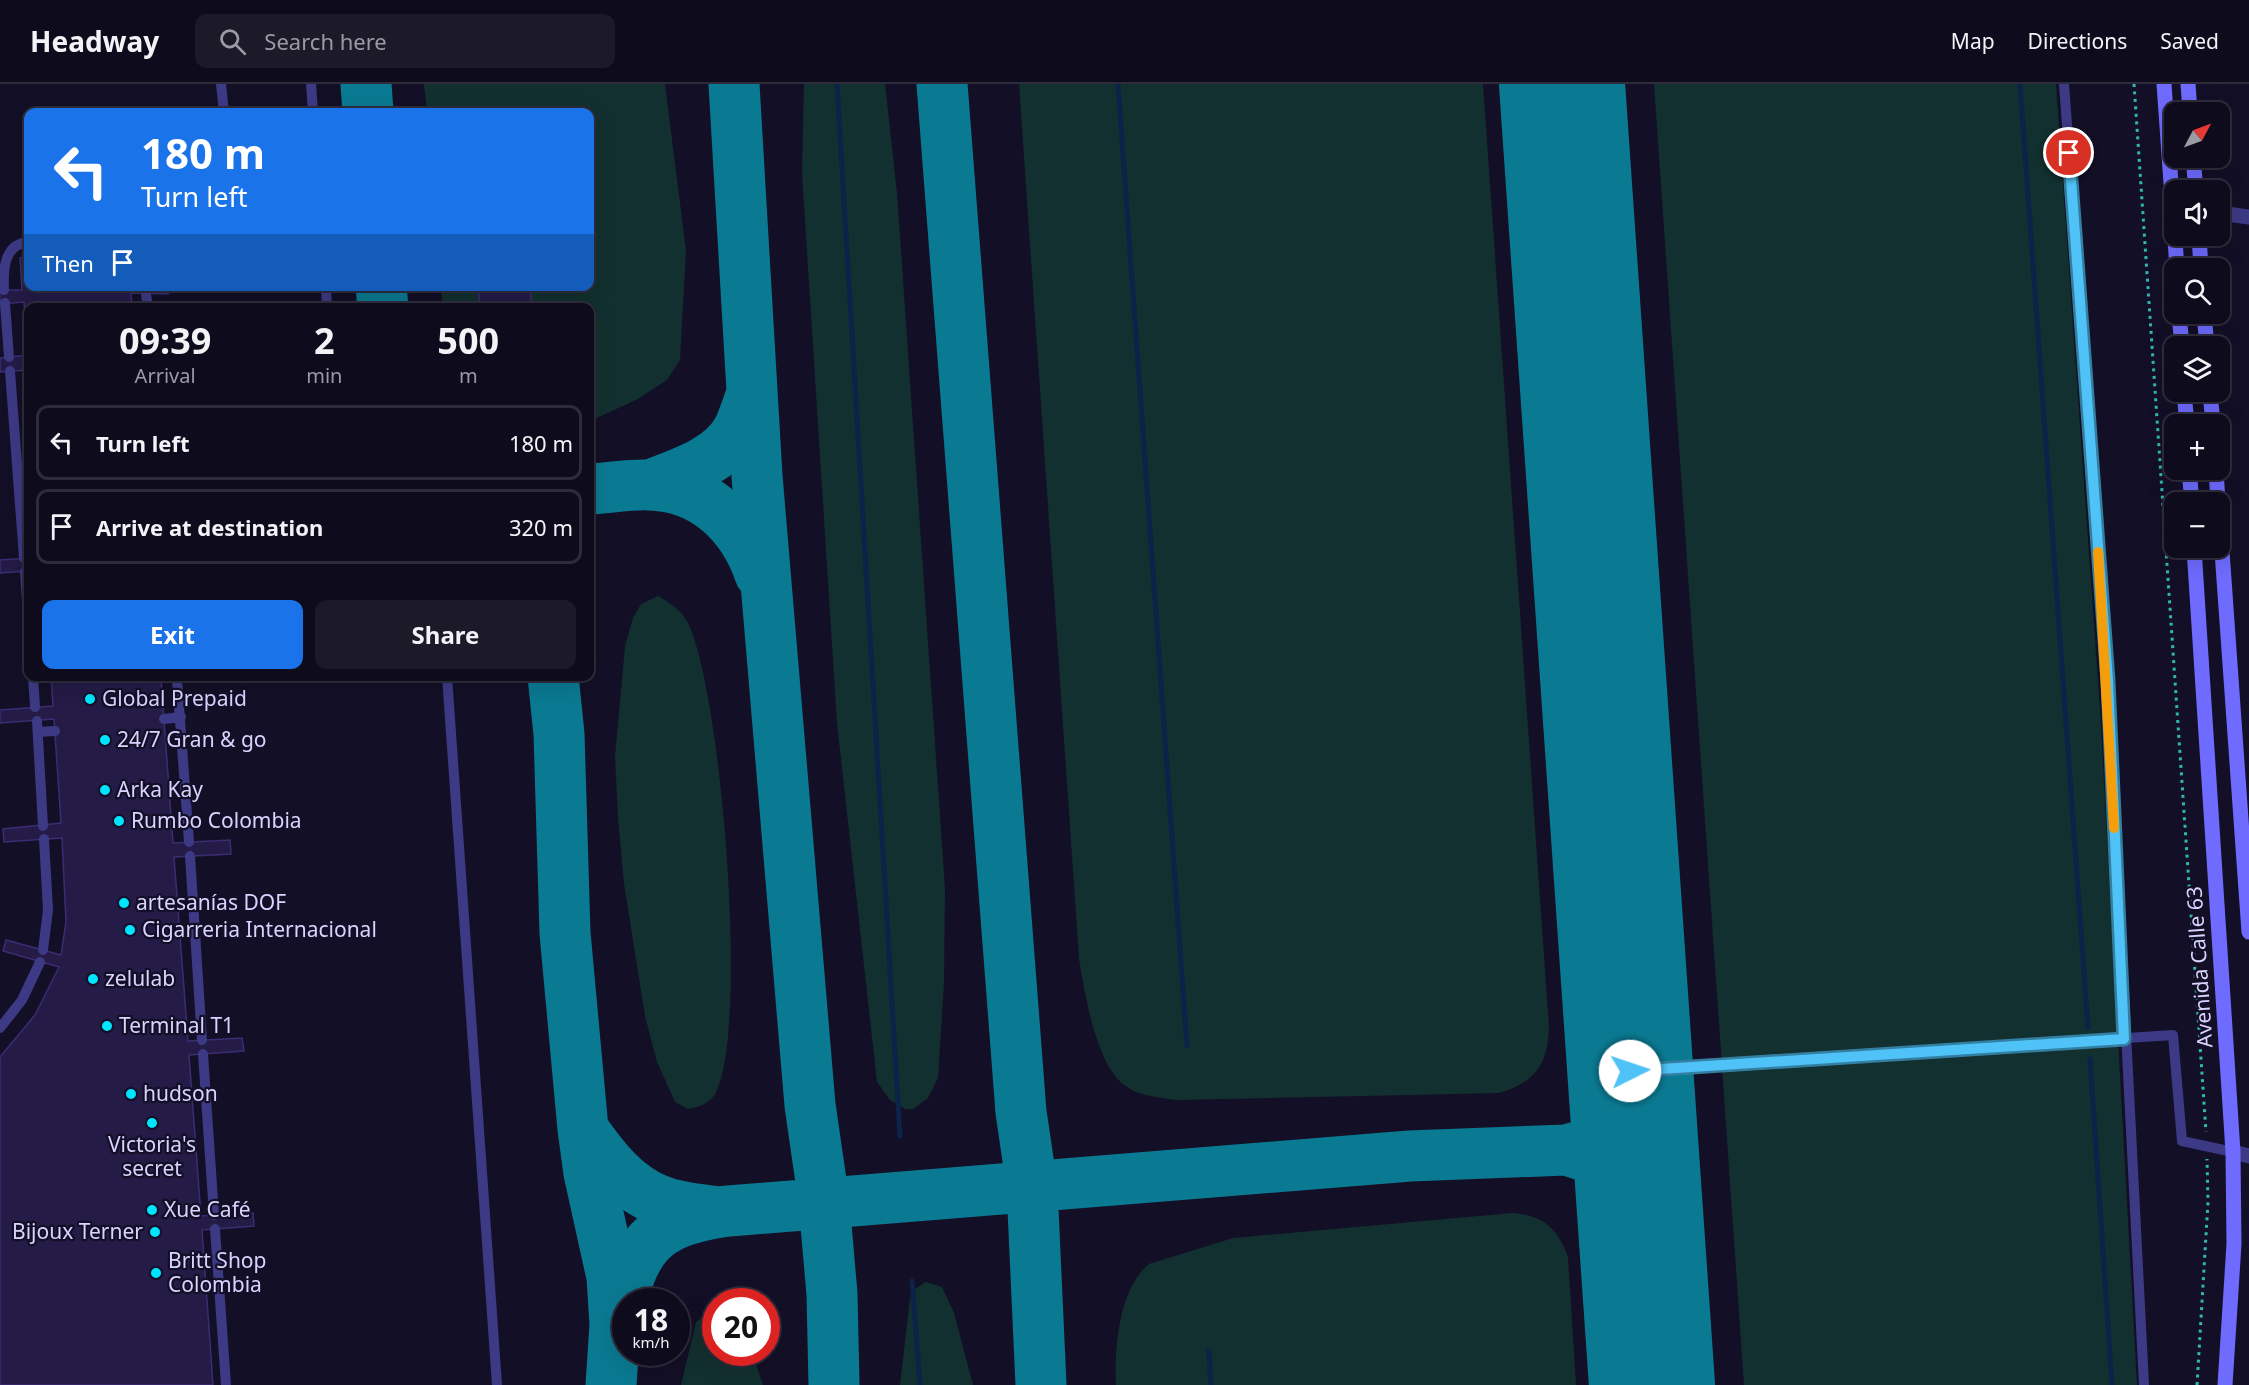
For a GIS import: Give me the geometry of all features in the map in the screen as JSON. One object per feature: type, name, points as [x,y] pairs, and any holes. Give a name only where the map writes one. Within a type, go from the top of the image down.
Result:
[{"type":"main road","points":[[2164,84],[2175,258]]},
{"type":"main road","points":[[2188,84],[2189,102]]},
{"type":"main road","name":"Avenida Calle 63","points":[[2195,558],[2233,1152],[2234,1244],[2225,1385]]},
{"type":"main road","points":[[2222,558],[2249,932]]},
{"type":"street","points":[[2230,214],[2249,217]]},
{"type":"street","points":[[2233,1152],[2249,1156]]},
{"type":"lane","points":[[221,84],[224,108]]},
{"type":"lane","points":[[311,84],[313,108]]},
{"type":"lane","points":[[2064,84],[2108,681],[2124,1039],[2144,1385]]},
{"type":"lane","points":[[4,290],[6,258],[12,249],[24,243]]},
{"type":"lane","points":[[146,294],[147,303]]},
{"type":"lane","points":[[5,303],[9,357]]},
{"type":"lane","points":[[10,371],[24,558]]},
{"type":"lane","points":[[33,681],[36,707]]},
{"type":"lane","points":[[177,681],[189,842]]},
{"type":"lane","points":[[447,681],[497,1385]]},
{"type":"lane","points":[[164,719],[181,717]]},
{"type":"lane","points":[[36,721],[43,826]]},
{"type":"lane","points":[[38,732],[55,731]]},
{"type":"lane","points":[[43,950],[48,910],[44,839]]},
{"type":"lane","points":[[190,856],[202,1040]]},
{"type":"lane","points":[[0,1028],[22,1000],[40,962]]},
{"type":"lane","points":[[1630,1071],[2173,1035],[2182,1141],[2233,1152]]},
{"type":"lane","points":[[203,1054],[214,1215]]},
{"type":"lane","points":[[215,1229],[226,1385]]},
{"type":"path","points":[[2134,84],[2207,1147],[2208,1195],[2197,1385]]},
{"type":"green space","points":[[424,84],[665,84],[686,251],[680,360],[667,380],[636,400],[594,419],[594,303],[443,303],[441,291],[594,291],[594,108],[427,108]]},
{"type":"green space","points":[[804,84],[885,84],[897,193],[945,888],[944,982],[938,1078],[928,1098],[913,1109],[905,1109],[890,1100],[877,1082],[837,723],[802,173]]},
{"type":"green space","points":[[1019,84],[1483,84],[1549,1027],[1546,1052],[1542,1062],[1530,1077],[1511,1089],[1499,1093],[1176,1100],[1148,1095],[1129,1088],[1114,1074],[1105,1060],[1093,1026],[1079,958]]},
{"type":"green space","points":[[1654,84],[2056,84],[2100,710],[2137,1385],[1744,1385]]},
{"type":"green space","points":[[658,596],[675,607],[688,623],[700,660],[711,716],[727,860],[731,935],[730,1003],[725,1058],[713,1097],[703,1104],[688,1109],[675,1102],[657,1062],[645,1016],[624,884],[618,818],[615,757],[625,646],[633,618],[641,604]]},
{"type":"green space","points":[[1512,1213],[1532,1217],[1548,1225],[1559,1238],[1568,1257],[1576,1385],[1116,1385],[1116,1354],[1120,1320],[1131,1288],[1149,1264],[1233,1238]]},
{"type":"green space","points":[[926,1282],[942,1287],[954,1313],[973,1385],[900,1385],[910,1298],[915,1289]]},
{"type":"green space","points":[[702,1318],[702,1366],[756,1366],[763,1385],[681,1385],[686,1366],[690,1366],[690,1347],[696,1322]]},
{"type":"building","points":[[20,258],[24,258],[24,291],[169,291],[168,294],[131,293],[132,303],[24,302],[0,304],[0,290],[22,290]]},
{"type":"building","points":[[478,291],[530,291],[532,303],[480,303]]},
{"type":"building","points":[[24,355],[24,370],[0,372],[0,358]]},
{"type":"building","points":[[24,558],[24,571],[0,573],[0,560]]},
{"type":"building","name":"Terminal T1","points":[[51,681],[161,681],[173,843],[230,840],[231,854],[174,857],[188,1041],[242,1038],[244,1051],[189,1055],[201,1216],[253,1213],[254,1226],[202,1230],[213,1385],[0,1385],[0,1057],[35,1015],[59,967],[3,951],[6,940],[61,955],[66,922],[62,838],[4,842],[3,829],[61,823],[54,719],[0,723],[0,710],[53,706]]},
{"type":"waterway","points":[[837,84],[900,1136]]},
{"type":"waterway","points":[[1118,84],[1187,1046]]},
{"type":"waterway","points":[[2020,84],[2088,1028]]},
{"type":"waterway","points":[[2090,1059],[2112,1385]]},
{"type":"waterway","points":[[912,1281],[920,1385]]},
{"type":"waterway","points":[[1209,1351],[1211,1385]]},
{"type":"taxiway","points":[[366,84],[368,108]]},
{"type":"taxiway","points":[[734,84],[757,476],[810,1105],[824,1202],[832,1294],[834,1385]]},
{"type":"taxiway","points":[[942,84],[1021,1112],[1032,1187],[1041,1385]]},
{"type":"taxiway","points":[[381,291],[383,303]]},
{"type":"taxiway","points":[[650,485],[700,464],[723,449],[739,428],[752,393]]},
{"type":"taxiway","points":[[594,489],[649,485],[669,487],[704,500],[732,524],[753,556],[760,574]]},
{"type":"taxiway","points":[[554,681],[559,734],[565,933],[583,1129],[589,1173],[612,1277],[615,1325],[611,1385]]},
{"type":"taxiway","points":[[1566,1150],[1591,1142],[1610,1130],[1624,1113],[1632,1088]]},
{"type":"taxiway","points":[[583,1129],[599,1151],[637,1189],[668,1203],[717,1212],[1410,1156],[1566,1150],[1598,1160],[1636,1202],[1641,1218]]},
{"type":"taxiway","points":[[625,1288],[639,1256],[649,1242],[661,1232],[677,1223],[721,1212]]},
{"type":"taxiway","points":[[1650,1385],[1651,1365]]},
{"type":"runway","points":[[1562,84],[1652,1385]]},
{"type":"slow traffic","points":[[2098,552],[2108,681],[2114,828]]},
{"type":"place","name":"Global Prepaid","points":[[90,699]]},
{"type":"place","name":"24/7 Gran & go","points":[[105,740]]},
{"type":"place","name":"Arka Kay","points":[[105,790]]},
{"type":"place","name":"Rumbo Colombia","points":[[119,821]]},
{"type":"place","name":"artesanías DOF","points":[[124,903]]},
{"type":"place","name":"Cigarreria Internacional","points":[[130,930]]},
{"type":"place","name":"zelulab","points":[[93,979]]},
{"type":"place","name":"Terminal T1","points":[[107,1026]]},
{"type":"place","name":"hudson","points":[[131,1094]]},
{"type":"place","name":"Victoria's secret","points":[[152,1123]]},
{"type":"place","name":"Xue Café","points":[[152,1210]]},
{"type":"place","name":"Bijoux Terner","points":[[155,1232]]},
{"type":"place","name":"Britt Shop Colombia","points":[[156,1273]]},
{"type":"route","points":[[1630,1071],[2124,1039],[2108,681],[2069,153]]}]
